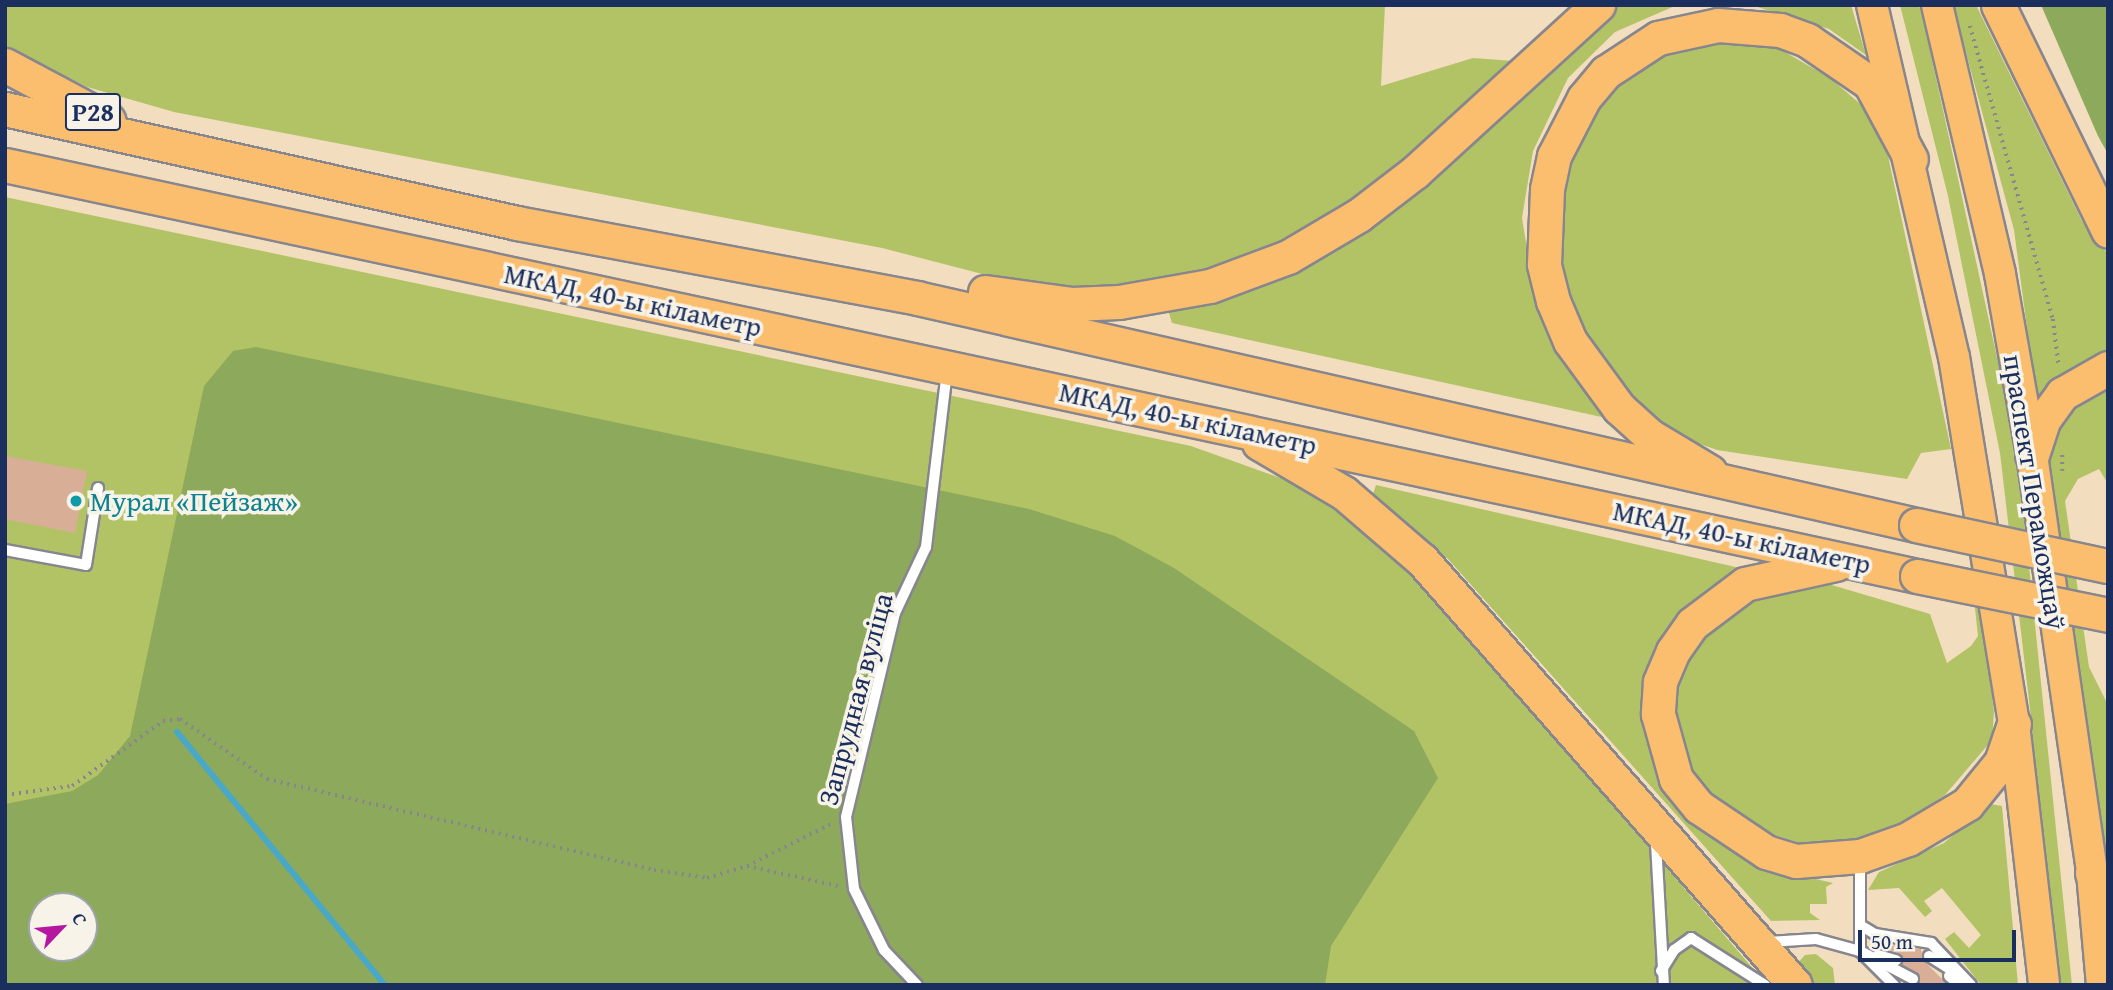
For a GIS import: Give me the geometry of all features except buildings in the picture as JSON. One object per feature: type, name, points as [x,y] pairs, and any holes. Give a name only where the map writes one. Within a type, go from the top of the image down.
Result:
[{"type":"highway","points":[[917,298],[984,292],[1072,304],[1119,302],[1210,286],[1264,268],[1330,234],[1386,195],[1598,5]]},
{"type":"highway","points":[[1998,5],[2108,231]]},
{"type":"highway","points":[[1739,489],[1650,436],[1610,398],[1570,341],[1544,264],[1542,222],[1566,128],[1606,72],[1630,53],[1686,30],[1750,25],[1807,40],[1870,83],[1911,159]]},
{"type":"highway","name":"Р28","points":[[5,65],[151,142]]},
{"type":"highway","name":"МКАД, 40-ы кіламетр","points":[[5,109],[275,169],[917,298],[1739,489],[2108,566]]},
{"type":"highway","name":"МКАД, 40-ы кіламетр","points":[[5,165],[2108,615]]},
{"type":"highway","points":[[2032,456],[2044,419],[2062,394],[2108,368]]},
{"type":"highway","points":[[1233,428],[1344,493],[1422,560],[1795,985]]},
{"type":"highway","points":[[1863,562],[1774,573],[1717,601],[1673,652],[1660,682],[1658,714],[1676,779],[1728,832],[1796,861],[1860,856],[1908,839],[1967,804],[2001,762],[2014,724]]},
{"type":"main road","points":[[1872,5],[1911,159],[1954,357],[2014,724],[2044,985]]},
{"type":"main road","name":"праспект Пераможцаў","points":[[1937,5],[2000,274],[2032,456],[2100,886],[2102,985]]},
{"type":"lane","name":"Запрудная вуліца","points":[[917,985],[884,950],[854,889],[846,817],[895,613],[926,547],[947,367]]},
{"type":"lane","points":[[5,550],[86,565],[99,488]]},
{"type":"lane","points":[[1650,818],[1663,888],[1661,972],[1664,985]]},
{"type":"lane","points":[[1860,856],[1860,951],[1894,985]]},
{"type":"lane","points":[[1860,925],[1875,934],[1931,943],[1969,985]]},
{"type":"lane","points":[[1661,972],[1674,950],[1691,939],[1765,985]]},
{"type":"lane","points":[[1757,942],[1816,939],[1896,960]]},
{"type":"lane","points":[[1860,951],[1913,979]]},
{"type":"lane","points":[[1929,956],[1969,985]]},
{"type":"lane","points":[[1949,976],[1960,985]]},
{"type":"path","points":[[5,795],[72,786],[163,721],[180,719],[267,779],[654,870],[707,878],[747,866],[846,817]]},
{"type":"path","points":[[747,866],[854,889]]},
{"type":"green space","points":[[5,5],[1385,5],[1381,86],[1473,58],[1514,61],[1361,197],[1286,242],[1201,274],[1116,295],[1025,285],[882,248],[174,112],[87,87],[5,47]]},
{"type":"green space","points":[[1614,5],[1677,5],[1615,32],[1568,78],[1533,151],[1522,218],[1536,304],[1550,337],[1606,418],[1172,323],[1169,313],[1181,307],[1245,288]]},
{"type":"green space","points":[[1751,5],[1851,5],[1866,55],[1829,29]]},
{"type":"green space","points":[[1900,5],[1919,5],[2017,449],[2072,985],[2053,985],[2032,726],[2000,453],[1948,196]]},
{"type":"green space","points":[[1953,5],[1976,5],[2082,221],[2108,254],[2108,355],[2037,403],[2014,230]]},
{"type":"green space","points":[[2041,5],[2108,5],[2108,154],[2098,136]]},
{"type":"green space","points":[[1742,38],[1778,48],[1830,78],[1865,108],[1887,151],[1951,449],[1921,453],[1907,479],[1717,450],[1672,434],[1617,393],[1554,290],[1563,140],[1637,57],[1670,43]]},
{"type":"green space","points":[[5,197],[1191,446],[1314,490],[1394,549],[1767,985],[5,985]]},
{"type":"green space","points":[[256,347],[1029,509],[1115,536],[1174,568],[1414,731],[1438,778],[1331,946],[1325,985],[5,985],[5,804],[72,791],[98,775],[130,736],[204,386],[233,351]]},
{"type":"green space","points":[[2108,380],[2108,484],[2099,469],[2078,479],[2065,501],[2089,667],[2108,705],[2108,877],[2046,474],[2052,424]]},
{"type":"green space","points":[[1958,451],[1964,451],[1994,712],[1992,740],[1945,795],[1905,821],[1853,841],[1817,848],[1751,828],[1703,790],[1686,764],[1675,731],[1674,696],[1685,664],[1705,631],[1759,594],[1825,583],[1930,614],[1947,663],[1971,646],[1978,636]]},
{"type":"green space","points":[[1376,485],[1753,571],[1670,636],[1675,797],[1718,842],[1777,870],[1833,883],[1826,887],[1827,904],[1810,904],[1810,913],[1820,920],[1771,921],[1448,559],[1373,494]]},
{"type":"green space","points":[[1990,804],[2002,806],[2018,985],[1981,985],[1945,939],[1954,932],[1969,948],[1981,935],[1942,888],[1924,901],[1932,911],[1925,917],[1899,888],[1868,890],[1879,872],[1944,843]]},
{"type":"green space","points":[[1816,954],[1833,968],[1835,985],[1812,985],[1795,966],[1805,955]]},
{"type":"waterway","points":[[177,732],[385,985]]},
{"type":"place","name":"Мурал «Пейзаж»","points":[[76,501]]}]
